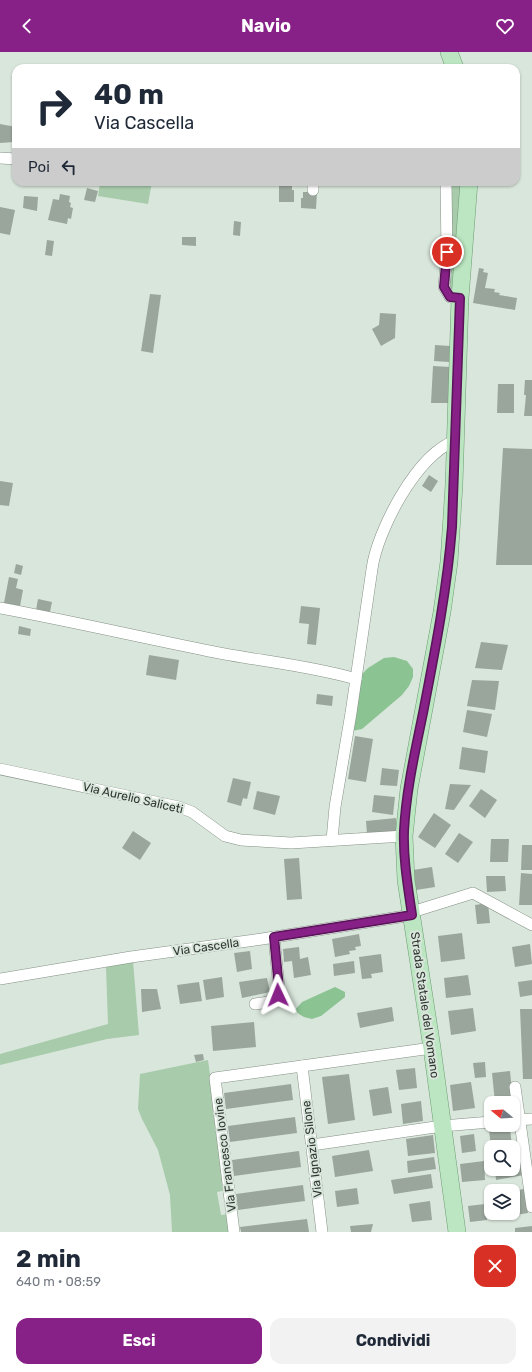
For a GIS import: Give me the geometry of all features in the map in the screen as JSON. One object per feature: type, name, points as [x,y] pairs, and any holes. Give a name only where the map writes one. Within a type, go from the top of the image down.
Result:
[{"type":"main road","points":[[449,52],[454,64]]},
{"type":"main road","name":"Strada Statale del Vomano","points":[[457,1232],[432,1048],[405,867],[404,836],[411,775],[447,576],[452,527],[460,298],[469,186]]},
{"type":"street","points":[[0,158],[12,159]]},
{"type":"street","points":[[446,186],[447,252],[444,287],[450,297],[460,298]]},
{"type":"street","points":[[332,840],[337,794],[351,713],[373,561],[379,540],[414,475],[435,454],[446,445],[455,441]]},
{"type":"street","points":[[0,608],[210,651],[335,673],[356,680]]},
{"type":"street","name":"Via Aurelio Saliceti","points":[[0,770],[178,807],[192,812],[225,836],[236,840],[290,842],[404,836]]},
{"type":"street","name":"Via Cascella","points":[[0,978],[131,957],[274,937],[412,914],[474,893],[532,924]]},
{"type":"street","points":[[255,1004],[273,1001],[278,995],[279,988],[274,937]]},
{"type":"street","points":[[302,1066],[432,1048]]},
{"type":"street","name":"Via Francesco Iovine","points":[[234,1232],[215,1078],[302,1066]]},
{"type":"street","name":"Via Ignazio Silone","points":[[302,1066],[322,1232]]},
{"type":"street","points":[[515,1087],[515,1096]]},
{"type":"street","points":[[520,1120],[532,1120]]},
{"type":"street","points":[[312,1145],[442,1126],[484,1123]]},
{"type":"street","points":[[518,1132],[532,1207]]},
{"type":"green space","points":[[99,186],[151,186],[148,204],[98,196]]},
{"type":"green space","points":[[450,186],[462,186],[453,291],[448,288]]},
{"type":"green space","points":[[394,657],[407,661],[413,669],[413,677],[409,686],[402,695],[362,729],[352,731],[361,675],[368,668],[384,658]]},
{"type":"green space","points":[[133,961],[139,1035],[107,1039],[0,1065],[0,1054],[108,1024],[106,967]]},
{"type":"green space","points":[[335,987],[345,992],[345,997],[321,1016],[312,1019],[304,1017],[295,1010],[302,1002]]},
{"type":"green space","points":[[208,1060],[226,1190],[217,1192],[221,1215],[228,1214],[231,1232],[172,1232],[170,1195],[158,1150],[138,1109],[140,1074]]},
{"type":"building","points":[[0,124],[12,126],[12,142],[0,143]]},
{"type":"building","points":[[279,186],[292,186],[292,190],[294,190],[294,202],[279,202]]},
{"type":"building","points":[[87,188],[98,191],[95,202],[84,200]]},
{"type":"building","points":[[303,192],[317,192],[316,209],[301,208],[301,198],[303,198]]},
{"type":"building","points":[[60,194],[70,196],[70,207],[73,208],[71,219],[68,218],[67,224],[48,220],[53,199],[59,200]]},
{"type":"building","points":[[24,196],[38,197],[37,211],[23,208]]},
{"type":"building","points":[[0,207],[15,210],[10,235],[0,233]]},
{"type":"building","points":[[234,221],[241,222],[240,236],[233,235]]},
{"type":"building","points":[[182,237],[196,237],[196,246],[182,245]]},
{"type":"building","points":[[47,240],[54,241],[52,256],[45,255]]},
{"type":"building","points":[[479,268],[484,269],[483,272],[488,273],[485,288],[495,289],[494,292],[500,293],[499,295],[517,298],[515,310],[473,303]]},
{"type":"building","points":[[150,294],[161,295],[153,353],[141,351]]},
{"type":"building","points":[[380,313],[396,314],[395,338],[381,346],[372,329],[379,325]]},
{"type":"building","points":[[435,345],[450,346],[449,362],[434,361]]},
{"type":"building","points":[[433,366],[450,367],[448,403],[431,403]]},
{"type":"building","points":[[525,380],[532,380],[532,416],[524,416],[526,395],[524,395]]},
{"type":"building","points":[[498,384],[514,384],[514,413],[497,413]]},
{"type":"building","points":[[503,448],[532,449],[532,565],[496,565]]},
{"type":"building","points":[[429,475],[438,481],[431,492],[422,486]]},
{"type":"building","points":[[0,481],[13,483],[9,506],[0,505]]},
{"type":"building","points":[[16,564],[23,566],[21,575],[14,573]]},
{"type":"building","points":[[9,577],[18,579],[16,588],[23,590],[20,606],[4,603]]},
{"type":"building","points":[[38,599],[52,602],[50,612],[36,610]]},
{"type":"building","points":[[301,606],[320,608],[316,645],[307,644],[309,624],[299,623]]},
{"type":"building","points":[[19,626],[31,629],[30,636],[18,634]]},
{"type":"building","points":[[481,642],[508,645],[502,670],[475,668]]},
{"type":"building","points":[[149,655],[179,660],[176,680],[146,675]]},
{"type":"building","points":[[472,680],[499,681],[495,710],[467,706]]},
{"type":"building","points":[[317,694],[333,696],[332,706],[316,704]]},
{"type":"building","points":[[467,710],[492,714],[487,737],[463,732]]},
{"type":"building","points":[[355,736],[373,739],[366,782],[348,779]]},
{"type":"building","points":[[462,747],[488,751],[485,773],[459,769]]},
{"type":"building","points":[[382,768],[399,770],[397,786],[380,785]]},
{"type":"building","points":[[233,778],[251,782],[247,799],[243,798],[241,806],[227,802]]},
{"type":"building","points":[[450,784],[471,785],[454,810],[445,809]]},
{"type":"building","points":[[481,789],[497,800],[485,818],[469,806]]},
{"type":"building","points":[[257,791],[280,796],[275,815],[253,809]]},
{"type":"building","points":[[374,795],[395,797],[393,815],[372,812]]},
{"type":"building","points":[[434,813],[451,825],[435,848],[418,837]]},
{"type":"building","points":[[396,818],[397,832],[367,834],[366,821]]},
{"type":"building","points":[[133,831],[151,843],[140,860],[122,848]]},
{"type":"building","points":[[459,833],[473,842],[458,863],[445,854]]},
{"type":"building","points":[[491,839],[509,839],[508,862],[490,862]]},
{"type":"building","points":[[522,845],[532,845],[532,870],[521,870]]},
{"type":"building","points":[[299,858],[302,899],[287,900],[284,859]]},
{"type":"building","points":[[432,867],[435,887],[416,890],[413,870]]},
{"type":"building","points":[[521,873],[532,874],[532,905],[519,905]]},
{"type":"building","points":[[486,876],[505,876],[506,891],[487,892]]},
{"type":"building","points":[[488,903],[490,923],[477,924],[475,905]]},
{"type":"building","points":[[462,933],[465,959],[441,962],[438,936]]},
{"type":"building","points":[[359,934],[361,946],[355,947],[356,950],[349,951],[350,954],[335,957],[332,939]]},
{"type":"building","points":[[530,944],[532,964],[515,967],[512,947]]},
{"type":"building","points":[[299,947],[300,959],[308,957],[311,975],[294,978],[292,961],[284,962],[283,949]]},
{"type":"building","points":[[250,951],[252,969],[237,972],[234,953]]},
{"type":"building","points":[[381,954],[383,972],[371,974],[372,978],[362,979],[359,957]]},
{"type":"building","points":[[354,961],[355,973],[334,976],[333,964]]},
{"type":"building","points":[[468,975],[471,995],[446,998],[444,978]]},
{"type":"building","points":[[222,977],[224,997],[206,1000],[203,980]]},
{"type":"building","points":[[267,978],[270,992],[242,998],[239,982]]},
{"type":"building","points":[[532,980],[532,995],[520,997],[518,982]]},
{"type":"building","points":[[199,982],[202,1001],[180,1004],[177,985]]},
{"type":"building","points":[[141,989],[157,989],[161,1009],[142,1012]]},
{"type":"building","points":[[392,1007],[394,1021],[360,1028],[357,1013]]},
{"type":"building","points":[[473,1008],[476,1031],[451,1035],[448,1011]]},
{"type":"building","points":[[520,1009],[532,1009],[532,1079],[523,1079]]},
{"type":"building","points":[[254,1022],[256,1047],[213,1051],[211,1026]]},
{"type":"building","points":[[203,1054],[204,1060],[196,1062],[194,1055]]},
{"type":"building","points":[[485,1062],[486,1077],[475,1078],[473,1063]]},
{"type":"building","points":[[415,1068],[417,1088],[399,1090],[396,1070]]},
{"type":"building","points":[[510,1071],[512,1096],[494,1096],[492,1073]]},
{"type":"building","points":[[349,1074],[355,1120],[328,1124],[322,1077]]},
{"type":"building","points":[[471,1082],[475,1108],[453,1111],[450,1085]]},
{"type":"building","points":[[291,1084],[293,1100],[226,1109],[224,1093]]},
{"type":"building","points":[[388,1087],[392,1113],[373,1116],[369,1090]]},
{"type":"building","points":[[421,1101],[423,1121],[403,1124],[401,1104]]},
{"type":"building","points":[[295,1117],[297,1133],[230,1142],[228,1126]]},
{"type":"building","points":[[489,1132],[510,1132],[511,1140],[490,1140]]},
{"type":"building","points":[[474,1134],[476,1151],[462,1153],[460,1136]]},
{"type":"building","points":[[433,1135],[435,1153],[408,1156],[406,1139]]},
{"type":"building","points":[[369,1150],[373,1171],[335,1177],[332,1156]]},
{"type":"building","points":[[299,1151],[301,1167],[234,1176],[232,1160]]},
{"type":"building","points":[[434,1157],[436,1169],[408,1173],[407,1161]]},
{"type":"building","points":[[484,1161],[485,1180],[462,1182],[460,1164]]},
{"type":"building","points":[[520,1161],[524,1175],[520,1176]]},
{"type":"building","points":[[431,1174],[433,1188],[394,1194],[391,1180]]},
{"type":"building","points":[[496,1176],[518,1176],[496,1180]]},
{"type":"building","points":[[303,1185],[305,1201],[238,1210],[236,1194]]},
{"type":"building","points":[[357,1188],[359,1204],[337,1207],[335,1191]]},
{"type":"building","points":[[524,1189],[528,1213],[520,1214],[520,1190]]},
{"type":"building","points":[[430,1201],[432,1220],[412,1222],[409,1204]]},
{"type":"building","points":[[484,1204],[484,1220],[487,1220],[470,1222],[468,1206]]},
{"type":"building","points":[[307,1219],[309,1232],[241,1232],[240,1227]]},
{"type":"building","points":[[373,1224],[371,1232],[351,1232],[350,1226]]},
{"type":"building","points":[[532,1226],[532,1232],[515,1232],[515,1228]]},
{"type":"route","points":[[278,995],[279,988],[274,937],[412,915],[406,880],[404,829],[411,775],[443,602],[452,527],[460,298],[450,297],[444,287],[447,252]]}]
